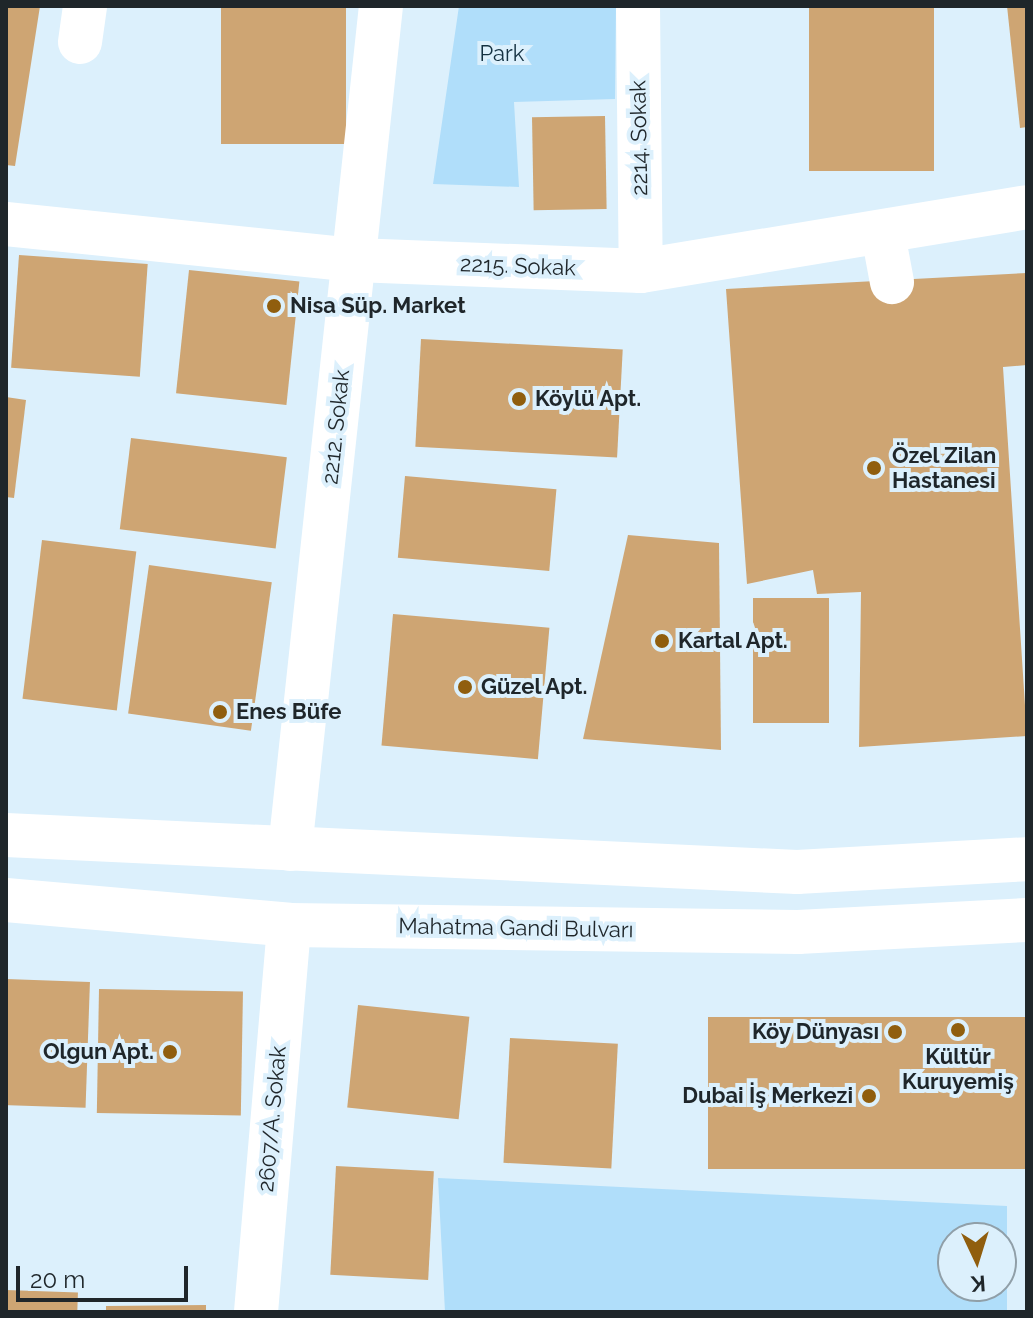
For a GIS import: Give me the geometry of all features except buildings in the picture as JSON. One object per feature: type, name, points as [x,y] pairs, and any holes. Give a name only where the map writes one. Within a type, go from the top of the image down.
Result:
[{"type":"street","name":"2212. Sokak","points":[[290,849],[381,6]]},
{"type":"street","name":"2214. Sokak","points":[[638,6],[641,271]]},
{"type":"street","name":"2215. Sokak","points":[[6,224],[355,260],[641,271],[883,234],[1027,207]]},
{"type":"street","points":[[883,234],[892,282]]},
{"type":"street","points":[[6,835],[797,872],[1027,859]]},
{"type":"street","name":"Mahatma Gandi Bulvarı","points":[[6,900],[289,925],[798,932],[1027,920]]},
{"type":"street","name":"2607/A. Sokak","points":[[256,1312],[289,925]]},
{"type":"green space","name":"Park","points":[[459,6],[616,6],[615,99],[514,102],[519,187],[433,184]]},
{"type":"green space","points":[[438,1178],[1007,1206],[1007,1222],[937,1222],[937,1302],[1007,1302],[1007,1312],[445,1312]]},
{"type":"place","name":"Nisa Süp. Market","points":[[274,306]]},
{"type":"place","name":"Köylü Apt.","points":[[519,399]]},
{"type":"place","name":"Özel Zilan Hastanesi","points":[[874,468]]},
{"type":"place","name":"Kartal Apt.","points":[[662,641]]},
{"type":"place","name":"Güzel Apt.","points":[[465,687]]},
{"type":"place","name":"Enes Büfe","points":[[220,712]]},
{"type":"place","name":"Kültür Kuruyemiş","points":[[958,1030]]},
{"type":"place","name":"Köy Dünyası","points":[[895,1032]]},
{"type":"place","name":"Olgun Apt.","points":[[170,1052]]},
{"type":"place","name":"Dubai İş Merkezi","points":[[869,1096]]}]
